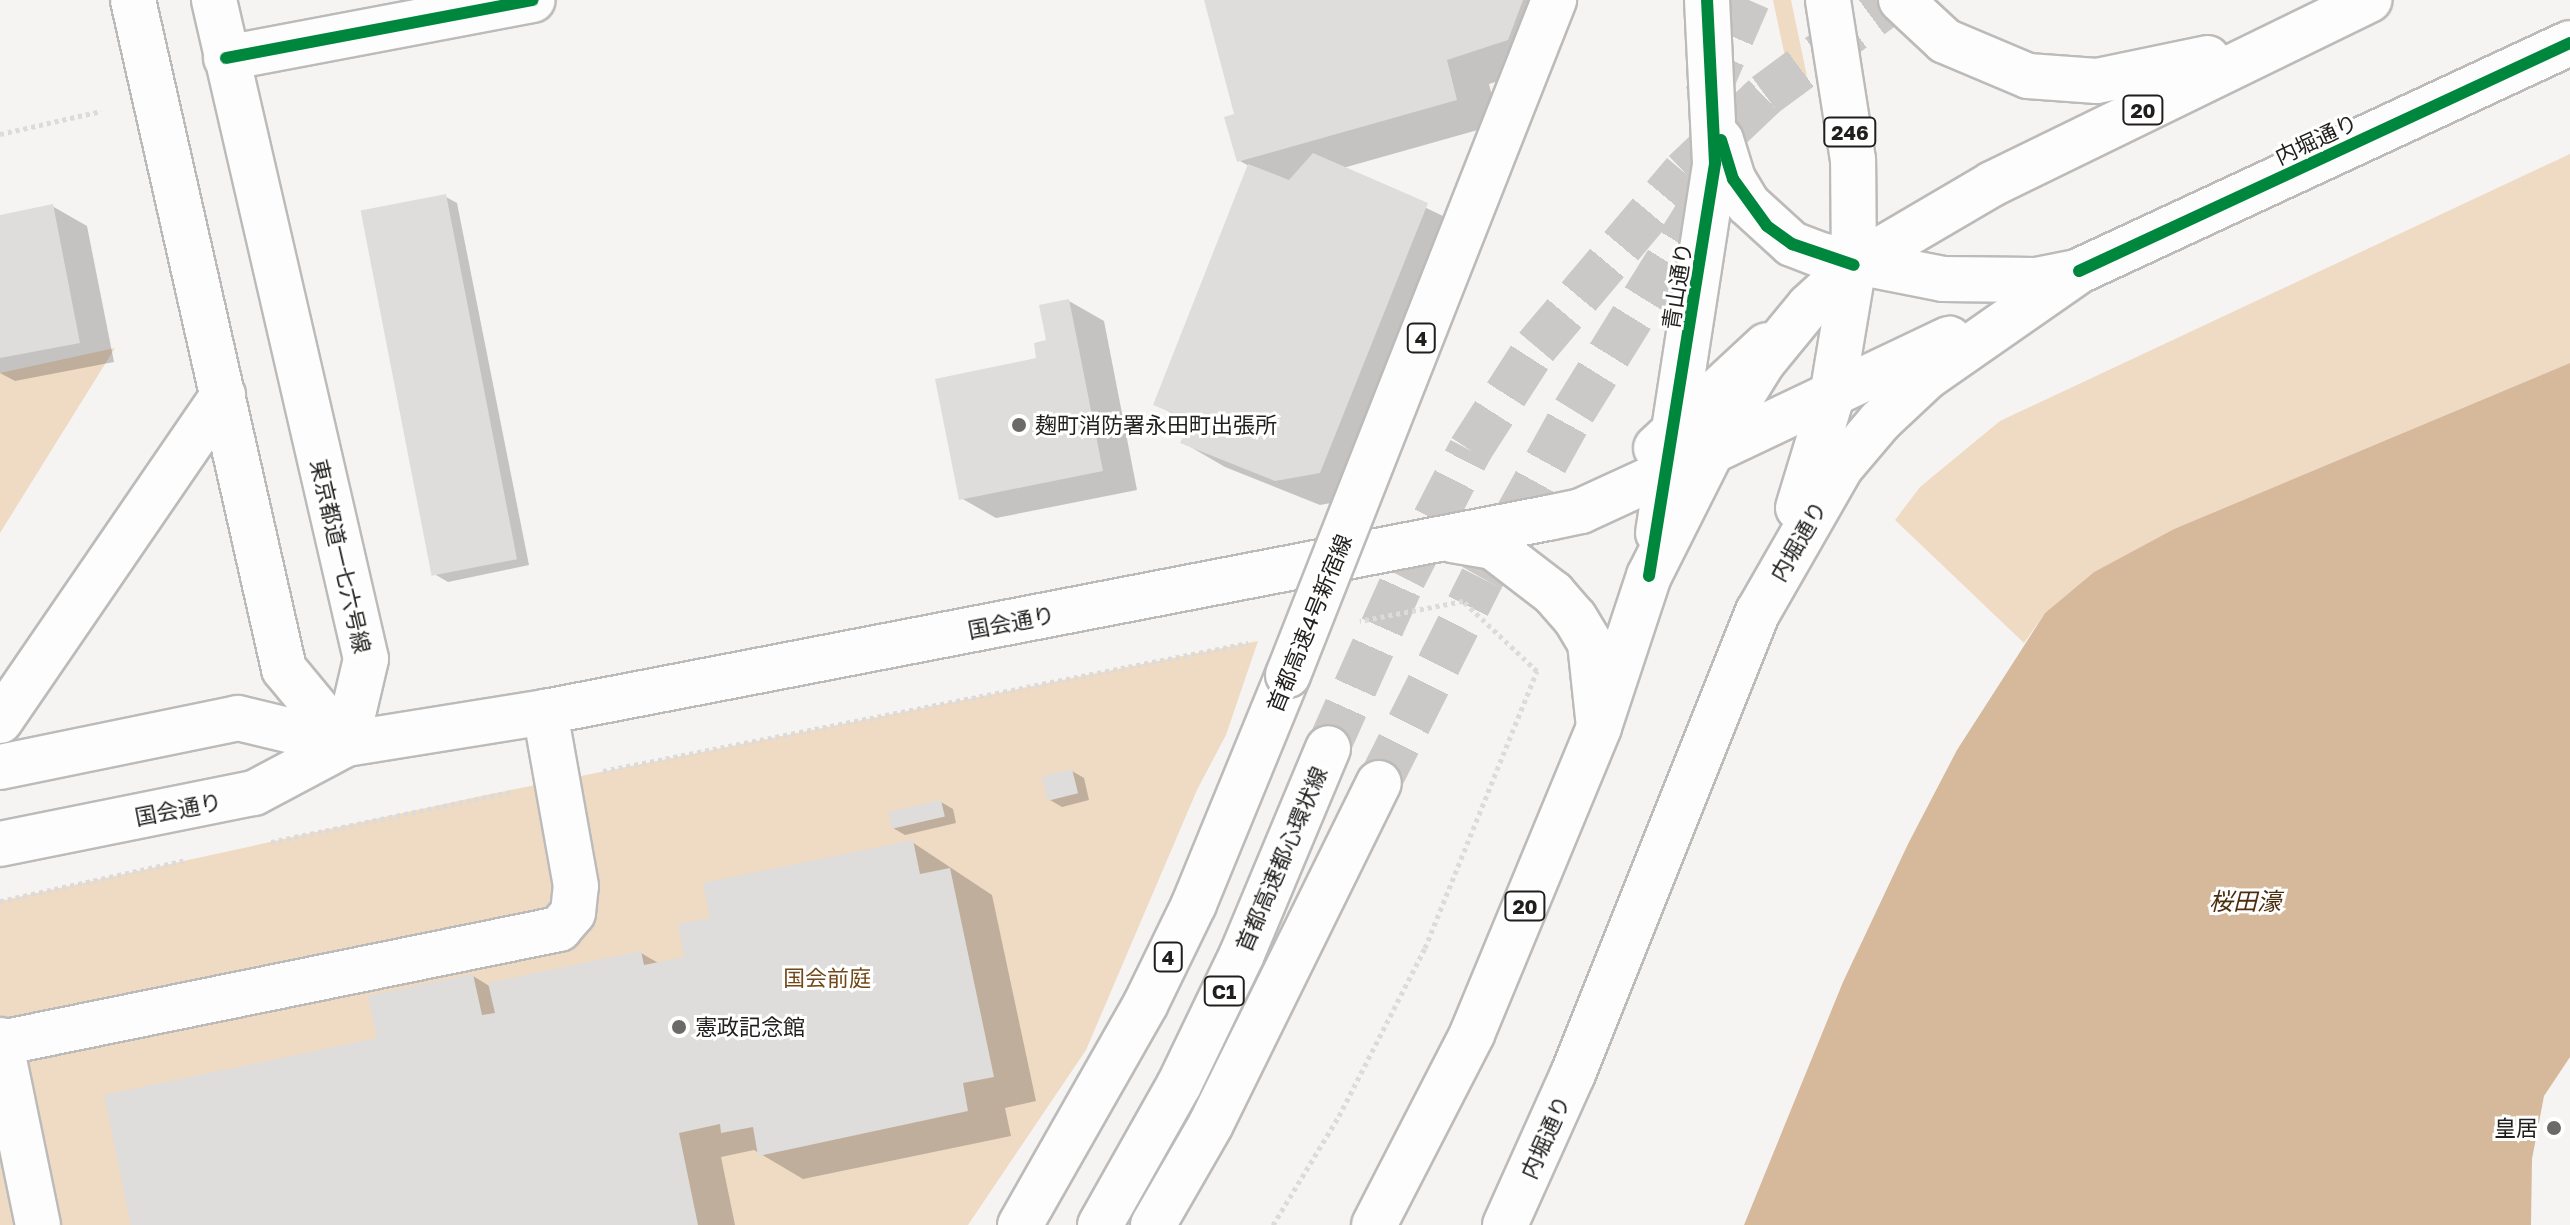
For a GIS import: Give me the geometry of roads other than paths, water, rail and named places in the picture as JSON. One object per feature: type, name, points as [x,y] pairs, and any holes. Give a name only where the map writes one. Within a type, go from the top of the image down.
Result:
[{"type":"main road","points":[[133,0],[284,669],[346,744]]},
{"type":"main road","name":"東京都道一七六号線","points":[[214,0],[366,659],[346,744]]},
{"type":"main road","points":[[226,58],[533,0]]},
{"type":"main road","name":"首都高速4号新宿線","points":[[1020,1225],[1095,1100],[1194,904],[1554,0]]},
{"type":"main road","name":"青山通り","points":[[1649,576],[1710,211],[1715,113],[1707,0]]},
{"type":"main road","name":"246","points":[[1758,612],[1798,509],[1832,396],[1854,265],[1853,160],[1828,0]]},
{"type":"main road","points":[[1901,0],[1945,41],[1972,56],[2028,76],[2063,81],[2135,75],[2295,35]]},
{"type":"main road","name":"20","points":[[1374,1225],[1472,1034],[1599,727],[1649,576],[1712,452],[1763,362],[1809,306],[1854,265],[1992,184],[2369,0]]},
{"type":"main road","name":"内堀通り","points":[[1505,1225],[1573,1074],[1758,612],[1841,467],[1880,421],[1927,377],[2079,271],[2570,43]]},
{"type":"main road","points":[[1715,113],[1733,179],[1767,226],[1792,244],[1854,265],[1986,281],[2079,271]]},
{"type":"main road","name":"国会通り","points":[[0,844],[254,793],[346,744],[545,712],[1581,511],[1671,451],[1712,452],[1832,396],[2079,271]]},
{"type":"main road","points":[[1671,451],[1809,306]]},
{"type":"main road","points":[[0,721],[223,395]]},
{"type":"main road","points":[[1433,539],[1493,547],[1553,593],[1590,643],[1599,727]]},
{"type":"main road","points":[[38,1225],[0,1042],[559,929],[573,913],[576,886],[560,781],[545,712]]},
{"type":"main road","name":"国会通り","points":[[0,767],[238,718],[346,744]]},
{"type":"main road","name":"首都高速都心環状線","points":[[1100,1225],[1172,1098],[1242,954],[1328,748]]},
{"type":"main road","name":"C1","points":[[1153,1225],[1251,1043],[1370,779]]},
{"type":"water","name":"桜田濠","points":[[2570,363],[2570,1057],[2544,1096],[2532,1159],[2531,1225],[1744,1225],[1843,982],[1908,844],[1957,750],[2045,613],[2094,572],[2174,529]]},
{"type":"tunnel","points":[[1706,97],[1748,0]]},
{"type":"tunnel","points":[[1328,748],[1404,578],[1470,450],[1536,347],[1684,172],[1765,95],[1894,0]]},
{"type":"tunnel","points":[[1379,783],[1482,578],[1574,411],[1716,182]]},
{"type":"place","name":"麹町消防署永田町出張所","points":[[1019,425]]},
{"type":"place","name":"憲政記念館","points":[[679,1027]]},
{"type":"place","name":"皇居","points":[[2554,1128]]},
{"type":"park label","name":"国会前庭","points":[[827,978]]}]
